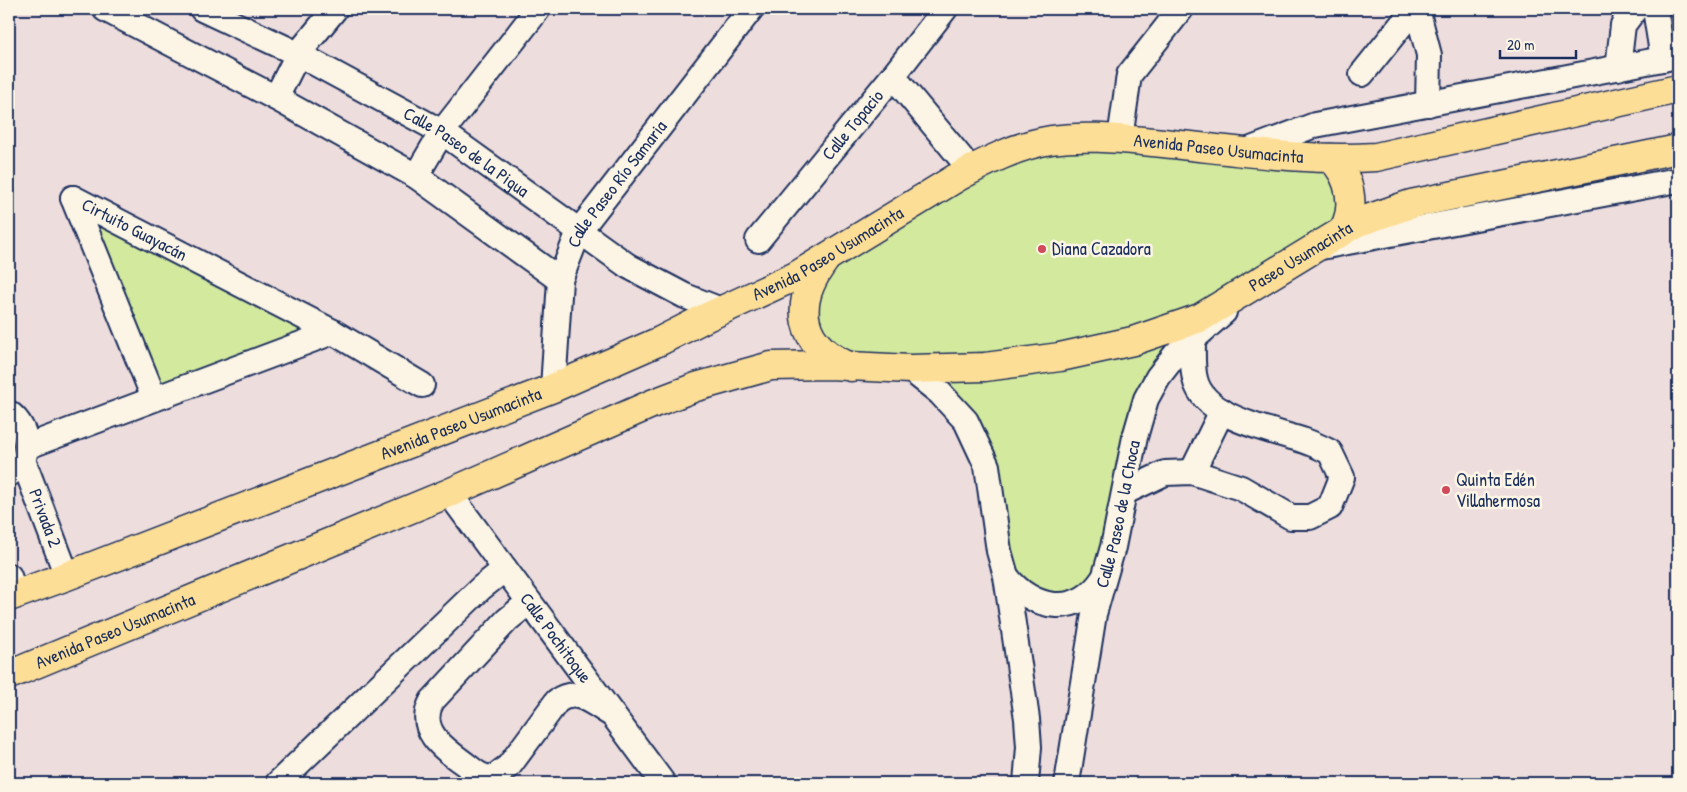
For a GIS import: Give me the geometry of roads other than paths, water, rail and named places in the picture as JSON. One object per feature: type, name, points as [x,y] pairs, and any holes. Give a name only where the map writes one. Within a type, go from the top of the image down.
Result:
[{"type":"main road","name":"Avenida Paseo Usumacinta","points":[[11,589],[67,576],[553,388],[660,341],[721,310],[775,287],[826,258],[905,207],[971,170],[1009,153],[1049,140],[1120,139],[1331,158],[1399,153],[1678,89]]},
{"type":"main road","name":"Paseo Usumacinta","points":[[919,369],[985,367],[1052,358],[1133,341],[1200,318],[1369,217],[1411,204],[1678,149]]},
{"type":"main road","points":[[1331,158],[1340,169],[1351,203],[1352,213],[1342,232]]},
{"type":"main road","points":[[826,258],[808,289],[804,307],[804,323],[819,346],[833,358],[854,368]]},
{"type":"main road","name":"Avenida Paseo Usumacinta","points":[[9,675],[449,493],[654,403],[738,373],[781,365],[919,369]]},
{"type":"street","points":[[105,9],[143,17],[276,98],[416,176],[560,280]]},
{"type":"street","name":"Calle Paseo de la Pigua","points":[[202,9],[298,54],[442,132],[628,266],[685,296],[721,310]]},
{"type":"street","points":[[276,98],[298,54],[335,9]]},
{"type":"street","points":[[416,176],[442,132],[538,9]]},
{"type":"street","name":"Calle Paseo Río Samaria","points":[[553,388],[560,280],[579,231],[750,9]]},
{"type":"street","name":"Calle Topacio","points":[[758,240],[946,9]]},
{"type":"street","points":[[1120,139],[1128,75],[1180,9]]},
{"type":"street","points":[[1362,74],[1416,9]]},
{"type":"street","points":[[1416,9],[1430,55],[1428,104]]},
{"type":"street","points":[[1618,68],[1623,25],[1635,9]]},
{"type":"street","points":[[1246,151],[1316,125],[1671,58],[1655,9]]},
{"type":"street","points":[[893,76],[971,170]]},
{"type":"street","points":[[1317,248],[1678,180]]},
{"type":"street","name":"Cirtuito Guayacán","points":[[154,398],[73,198],[333,332],[422,384]]},
{"type":"street","name":"Calle Paseo de la Choca","points":[[1067,783],[1094,614],[1125,492],[1140,418],[1152,386],[1169,363],[1252,288]]},
{"type":"street","points":[[19,460],[154,398],[333,332]]},
{"type":"street","points":[[1125,492],[1165,473],[1192,472],[1241,488],[1291,517],[1310,517],[1330,506],[1342,477],[1330,452],[1306,441],[1260,429],[1222,411],[1205,398],[1195,380],[1193,340]]},
{"type":"street","points":[[919,369],[966,421],[982,451],[987,466],[999,551],[1006,576],[1027,719],[1029,747],[1026,783]]},
{"type":"street","points":[[1192,472],[1222,411]]},
{"type":"street","name":"Privada 2","points":[[9,413],[18,420],[25,433],[19,460],[67,576]]},
{"type":"street","name":"Calle Pochitoque","points":[[449,493],[663,783]]},
{"type":"street","points":[[278,783],[474,595],[505,568]]},
{"type":"street","points":[[1006,576],[1017,588],[1031,597],[1046,604],[1061,605],[1087,598],[1104,577]]},
{"type":"street","points":[[530,602],[507,620],[438,693],[429,707],[427,720],[436,742],[480,775],[492,778],[509,766],[557,701],[564,696],[584,697],[613,715]]},
{"type":"place","name":"Diana Cazadora","points":[[1042,249]]},
{"type":"place","name":"Quinta Edén Villahermosa","points":[[1446,490]]}]
